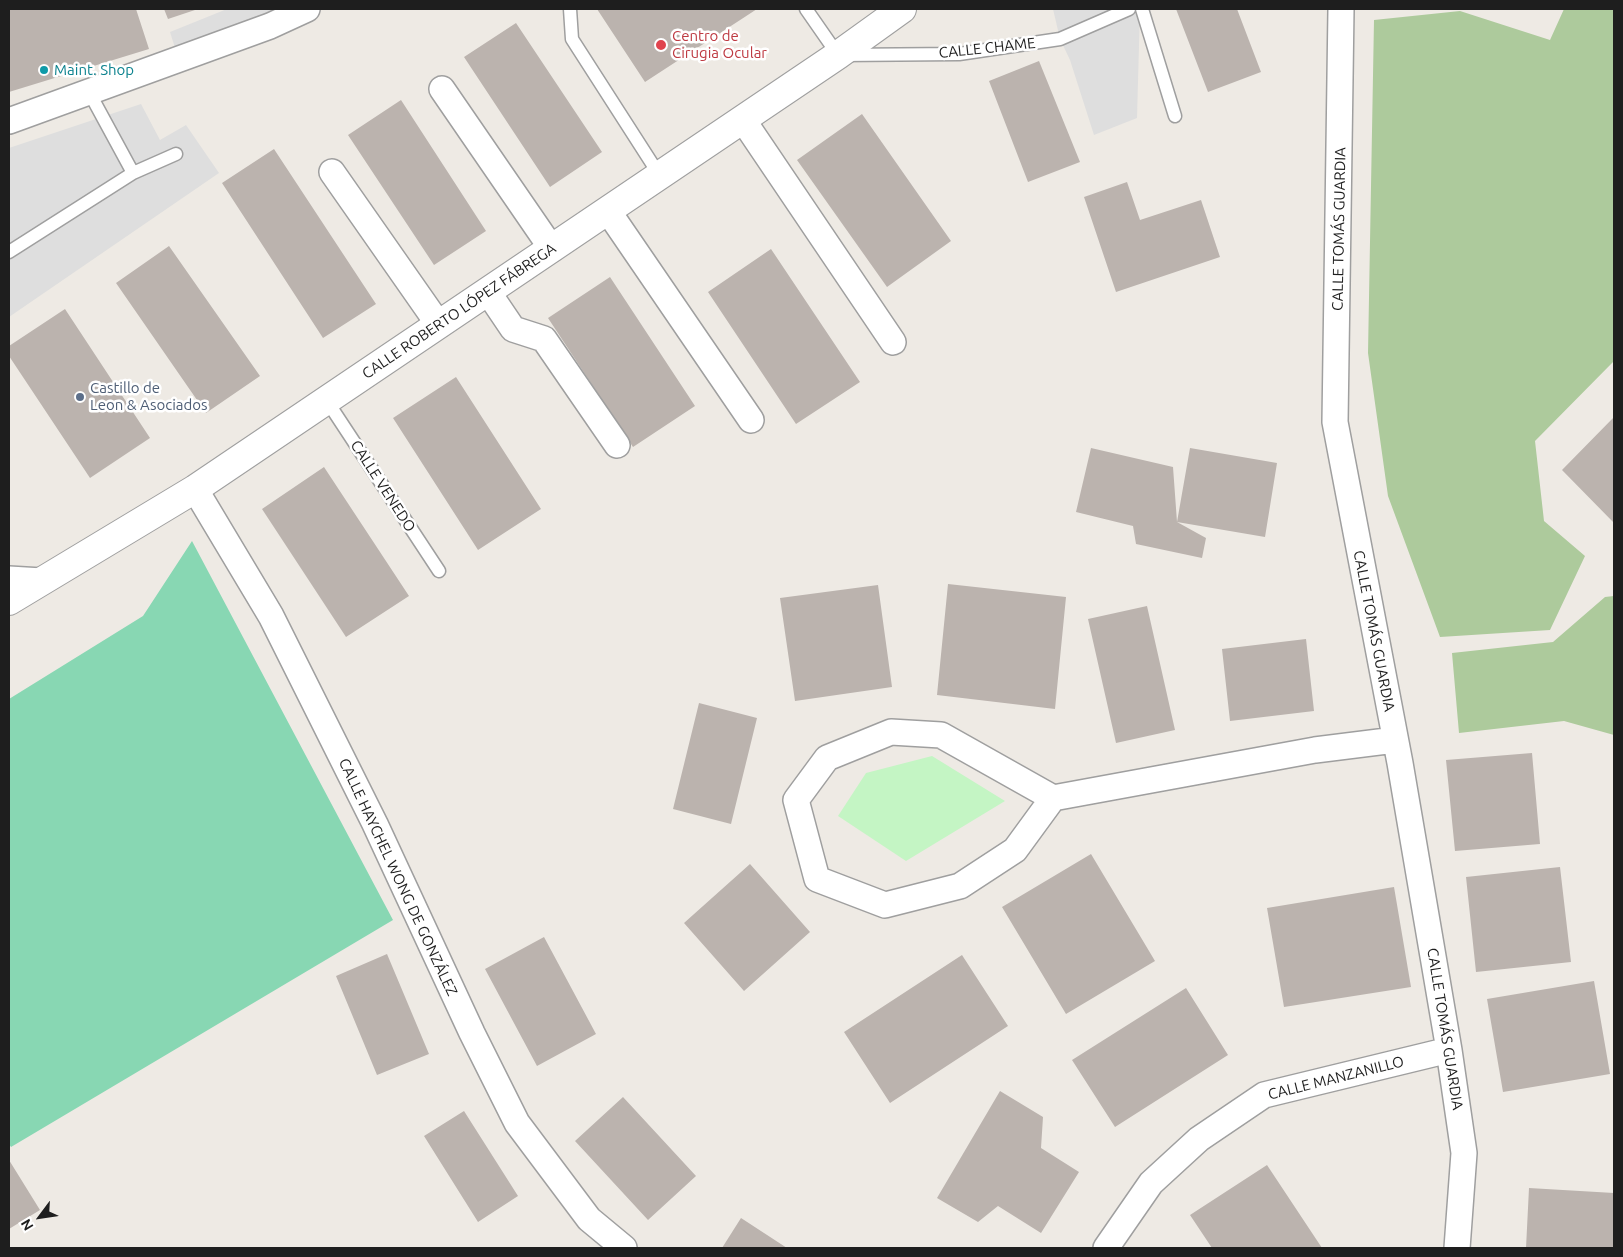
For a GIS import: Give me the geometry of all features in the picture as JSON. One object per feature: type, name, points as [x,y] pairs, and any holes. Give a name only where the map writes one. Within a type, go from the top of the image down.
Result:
[{"type":"street","points":[[9,121],[270,26],[307,9]]},
{"type":"street","name":"CALLE ROBERTO LÓPEZ FÁBREGA","points":[[9,601],[195,489],[743,120],[902,9]]},
{"type":"street","name":"CALLE TOMÁS GUARDIA","points":[[1341,9],[1335,422],[1395,740],[1449,1050],[1464,1153],[1457,1248]]},
{"type":"street","points":[[442,89],[552,249]]},
{"type":"street","points":[[743,120],[893,342]]},
{"type":"street","points":[[332,172],[439,326]]},
{"type":"street","points":[[608,211],[751,420]]},
{"type":"street","points":[[488,292],[513,329],[544,339],[617,445]]},
{"type":"street","name":"CALLE HAYCHEL WONG DE GONZÁLEZ","points":[[195,489],[271,616],[375,824],[472,1033],[517,1123],[589,1218],[624,1248]]},
{"type":"street","points":[[9,579],[42,581]]},
{"type":"street","points":[[1052,798],[1015,850],[960,886],[885,905],[817,879],[796,800],[827,758],[891,732],[941,735],[1052,798],[1315,750],[1395,740]]},
{"type":"street","name":"CALLE MANZANILLO","points":[[1106,1248],[1150,1183],[1200,1139],[1264,1095],[1449,1050]]},
{"type":"lane","points":[[570,9],[572,40],[660,176]]},
{"type":"lane","points":[[806,9],[838,55]]},
{"type":"lane","name":"CALLE CHAME","points":[[838,55],[959,54],[1060,39],[1130,9]]},
{"type":"lane","points":[[1142,9],[1174,116]]},
{"type":"lane","points":[[89,92],[133,173]]},
{"type":"lane","points":[[9,252],[133,173],[176,154]]},
{"type":"lane","name":"CALLE VENEDO","points":[[327,401],[439,571]]},
{"type":"green space","points":[[1564,9],[1614,9],[1614,361],[1535,441],[1544,521],[1585,556],[1550,630],[1440,637],[1388,496],[1368,353],[1374,20],[1460,11],[1550,40]]},
{"type":"green space","points":[[192,541],[393,920],[11,1147],[9,1144],[9,699],[143,616]]},
{"type":"green space","points":[[1614,596],[1614,735],[1564,721],[1459,733],[1452,653],[1553,642],[1605,597]]},
{"type":"green space","points":[[932,756],[1005,801],[906,861],[838,816],[866,773]]},
{"type":"shaded area","points":[[227,9],[280,9],[176,51],[170,32]]},
{"type":"shaded area","points":[[1053,9],[1140,9],[1137,118],[1094,135],[1070,60],[1060,39]]},
{"type":"shaded area","points":[[141,104],[160,140],[186,125],[219,173],[9,317],[9,148]]},
{"type":"building","name":"Maint. Shop","points":[[9,9],[136,9],[149,49],[9,92]]},
{"type":"building","points":[[164,9],[198,9],[168,19]]},
{"type":"building","name":"Centro de Cirugia Ocular","points":[[597,9],[757,9],[645,82]]},
{"type":"building","points":[[1176,9],[1237,9],[1261,72],[1208,92]]},
{"type":"building","points":[[516,23],[602,152],[550,187],[464,57]]},
{"type":"building","points":[[1039,61],[1080,162],[1028,182],[989,81]]},
{"type":"building","points":[[401,100],[486,231],[434,265],[348,135]]},
{"type":"building","points":[[862,114],[951,241],[887,287],[797,160]]},
{"type":"building","points":[[274,149],[376,304],[323,338],[222,183]]},
{"type":"building","points":[[1127,182],[1140,220],[1201,200],[1220,257],[1116,292],[1084,197]]},
{"type":"building","points":[[169,246],[260,376],[206,413],[116,283]]},
{"type":"building","points":[[771,249],[860,382],[796,424],[708,292]]},
{"type":"building","points":[[610,277],[695,406],[633,447],[548,318]]},
{"type":"building","name":"Castillo de Leon & Asociados","points":[[65,309],[150,438],[90,478],[9,356],[9,346]]},
{"type":"building","points":[[456,377],[541,509],[478,550],[393,418]]},
{"type":"building","points":[[1614,417],[1614,523],[1562,470]]},
{"type":"building","points":[[1091,448],[1173,467],[1177,522],[1206,538],[1202,558],[1136,544],[1133,526],[1076,512]]},
{"type":"building","points":[[1190,448],[1277,463],[1265,537],[1177,522]]},
{"type":"building","points":[[324,467],[409,596],[346,637],[262,509]]},
{"type":"building","points":[[948,584],[1066,597],[1055,709],[937,695]]},
{"type":"building","points":[[878,585],[892,687],[795,701],[780,598]]},
{"type":"building","points":[[1147,606],[1175,730],[1116,743],[1088,619]]},
{"type":"building","points":[[1306,639],[1314,711],[1230,721],[1222,649]]},
{"type":"building","points":[[699,703],[757,718],[731,824],[673,809]]},
{"type":"building","points":[[1532,753],[1540,844],[1455,851],[1446,760]]},
{"type":"building","points":[[1091,854],[1155,961],[1066,1014],[1002,907]]},
{"type":"building","points":[[750,864],[810,932],[744,991],[684,923]]},
{"type":"building","points":[[1560,867],[1571,962],[1476,972],[1466,877]]},
{"type":"building","points":[[1394,887],[1411,987],[1284,1007],[1267,908]]},
{"type":"building","points":[[544,937],[596,1034],[537,1066],[485,969]]},
{"type":"building","points":[[387,954],[429,1054],[377,1075],[336,976]]},
{"type":"building","points":[[962,955],[1008,1026],[890,1103],[844,1032]]},
{"type":"building","points":[[1594,981],[1610,1074],[1503,1092],[1487,999]]},
{"type":"building","points":[[1186,988],[1228,1055],[1115,1127],[1072,1060]]},
{"type":"building","points":[[1000,1091],[1043,1117],[1041,1148],[1079,1172],[1041,1233],[998,1206],[978,1222],[937,1198]]},
{"type":"building","points":[[623,1097],[696,1176],[648,1220],[575,1141]]},
{"type":"building","points":[[464,1111],[518,1196],[478,1222],[424,1136]]},
{"type":"building","points":[[9,1160],[40,1210],[9,1229]]},
{"type":"building","points":[[1267,1165],[1322,1248],[1212,1248],[1190,1215]]},
{"type":"building","points":[[1529,1188],[1614,1193],[1614,1248],[1526,1248]]},
{"type":"building","points":[[741,1218],[787,1248],[722,1248]]},
{"type":"place","name":"Centro de Cirugia Ocular","points":[[661,45]]},
{"type":"place","name":"Maint. Shop","points":[[44,70]]},
{"type":"place","name":"Castillo de Leon & Asociados","points":[[80,397]]}]
